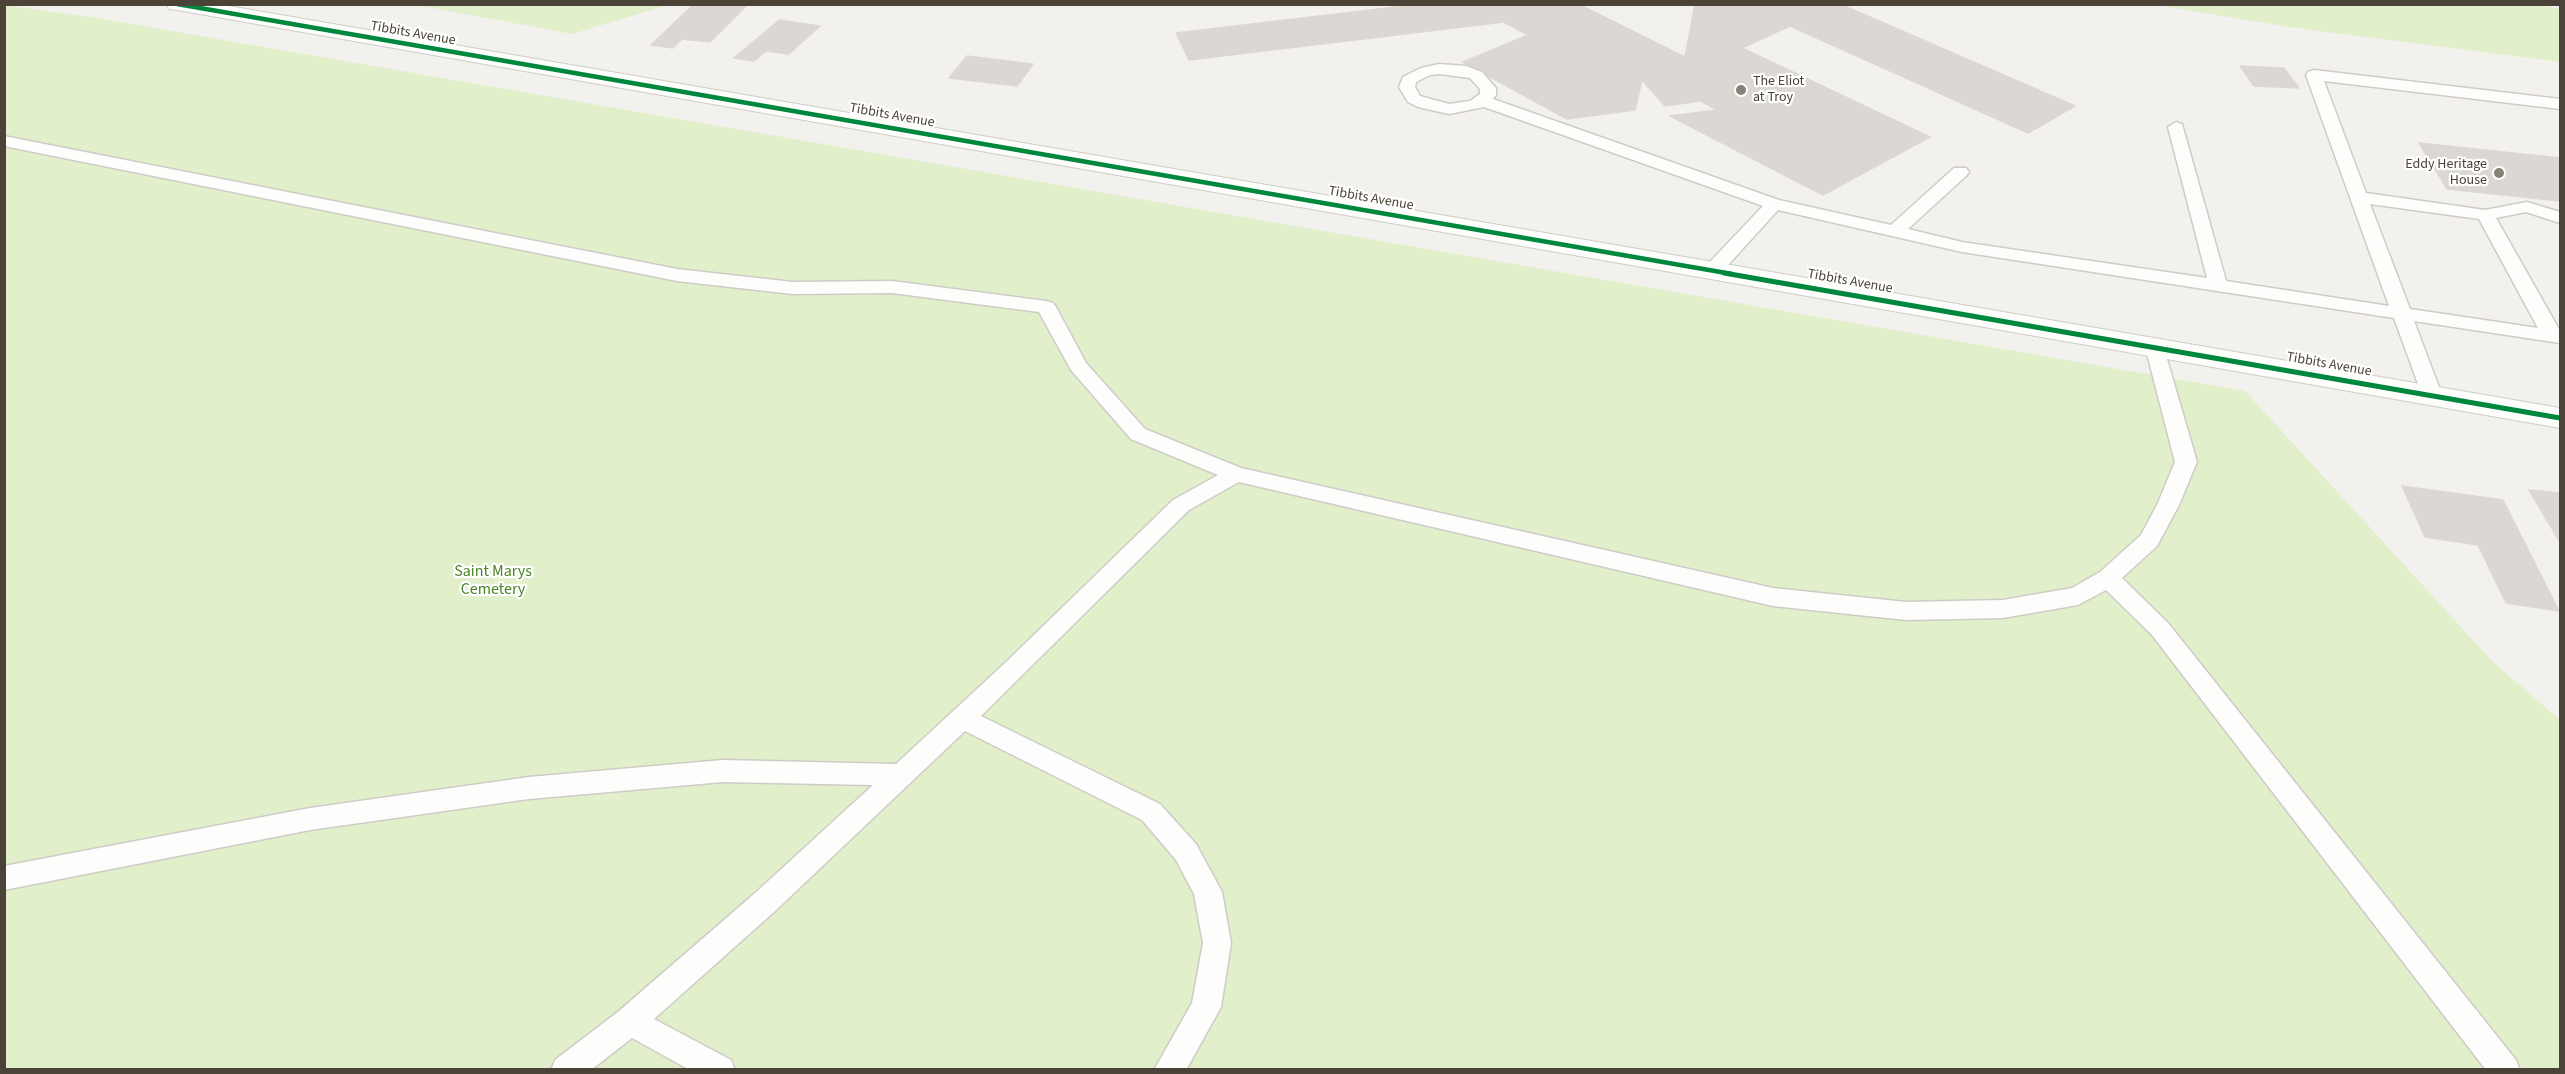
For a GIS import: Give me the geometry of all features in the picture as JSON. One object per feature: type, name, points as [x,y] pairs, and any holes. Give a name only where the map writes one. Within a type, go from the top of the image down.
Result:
[{"type":"street","name":"Tibbits Avenue","points":[[177,4],[2560,418]]},
{"type":"lane","points":[[2432,395],[2314,75],[2560,104]]},
{"type":"lane","points":[[1483,101],[1774,204],[1962,247],[2556,337]]},
{"type":"lane","points":[[2176,127],[2218,286]]},
{"type":"lane","points":[[4,141],[677,275],[793,288],[892,287],[1046,307],[1078,366],[1138,434],[1236,474],[1773,597],[1906,611],[2003,609],[2078,596],[2108,578],[2149,540],[2168,505],[2186,462],[2155,346]]},
{"type":"lane","points":[[1894,232],[1960,172]]},
{"type":"lane","points":[[2360,197],[2485,215],[2527,207],[2560,219]]},
{"type":"lane","points":[[1712,271],[1774,204]]},
{"type":"lane","points":[[2485,215],[2556,337]]},
{"type":"lane","points":[[566,1070],[630,1021],[764,903],[1014,670],[1181,505],[1236,474]]},
{"type":"lane","points":[[2108,578],[2160,629],[2505,1070]]},
{"type":"lane","points":[[961,718],[1151,812],[1186,852],[1208,892],[1217,943],[1206,1007],[1169,1070]]},
{"type":"lane","points":[[4,878],[310,819],[529,788],[723,771],[901,775]]},
{"type":"lane","points":[[630,1021],[720,1070]]},
{"type":"green space","points":[[668,4],[572,34],[417,5]]},
{"type":"green space","name":"Saint Marys Cemetery","points":[[5,5],[97,18],[2245,391],[2493,662],[2560,720],[2560,1069],[5,1070]]},
{"type":"green space","points":[[2156,5],[2541,5],[2560,9],[2560,62],[2296,28]]},
{"type":"building","points":[[694,4],[748,4],[710,42],[682,39],[673,48],[651,45]]},
{"type":"building","name":"The Eliot at Troy","points":[[1420,4],[1578,4],[1685,57],[1695,4],[1840,4],[2075,106],[2028,133],[1790,26],[1742,48],[1930,137],[1823,195],[1670,116],[1717,110],[1701,101],[1665,106],[1642,80],[1635,110],[1567,119],[1463,62],[1528,35],[1504,22],[1189,60],[1176,33]]},
{"type":"building","points":[[779,20],[820,26],[789,54],[766,51],[754,61],[734,58]]},
{"type":"building","points":[[967,56],[1033,64],[1017,86],[949,78]]},
{"type":"building","points":[[2240,66],[2284,68],[2299,88],[2254,86]]},
{"type":"building","name":"Eddy Heritage House","points":[[2419,143],[2560,158],[2560,201],[2447,189]]},
{"type":"building","points":[[2402,486],[2503,500],[2559,611],[2506,603],[2478,545],[2425,537]]},
{"type":"building","points":[[2529,490],[2560,493],[2560,542]]},
{"type":"cycle path","points":[[177,4],[2560,418]]},
{"type":"place","name":"The Eliot at Troy","points":[[1741,90]]},
{"type":"place","name":"Eddy Heritage House","points":[[2499,173]]}]
